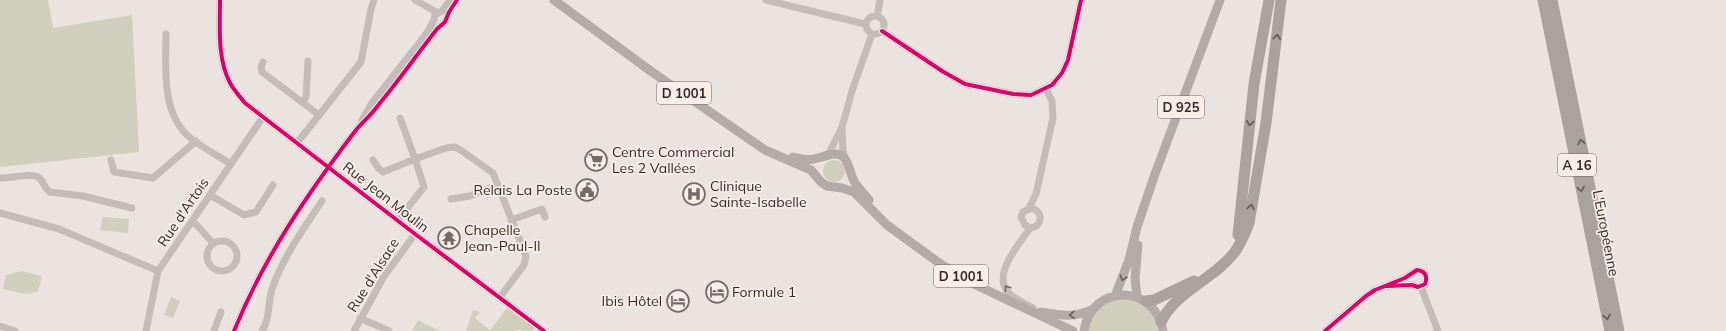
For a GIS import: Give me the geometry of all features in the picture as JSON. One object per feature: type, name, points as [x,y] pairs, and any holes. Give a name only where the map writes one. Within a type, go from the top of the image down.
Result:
[{"type":"highway","points":[[1141,299],[1154,300],[1186,286],[1226,257],[1236,242],[1240,228],[1254,84],[1269,0]]},
{"type":"highway","points":[[1164,328],[1165,313],[1172,304],[1221,267],[1230,258],[1244,236],[1248,223],[1266,123],[1281,0]]},
{"type":"highway","points":[[1539,0],[1570,130]]},
{"type":"highway","name":"L'Européenne","points":[[1543,0],[1610,331]]},
{"type":"highway","name":"L'Européenne","points":[[1552,0],[1619,331]]},
{"type":"highway","points":[[1557,0],[1566,48],[1573,104]]},
{"type":"main road","name":"D 1001","points":[[554,0],[652,72],[746,137],[773,154],[811,170],[818,178]]},
{"type":"main road","name":"D 1001","points":[[563,0],[620,44],[768,146],[783,154],[798,158],[812,160],[826,156]]},
{"type":"main road","name":"D 925","points":[[1115,296],[1129,260],[1137,227],[1155,174],[1220,0]]},
{"type":"main road","points":[[838,155],[845,158],[849,165],[849,178],[846,182],[837,187],[825,185],[818,178],[817,168],[826,156],[838,155]]},
{"type":"main road","name":"D 1001","points":[[850,170],[855,183],[902,236]]},
{"type":"main road","name":"D 1001","points":[[837,187],[854,192],[887,225],[942,265],[976,285],[1073,331]]},
{"type":"main road","name":"D 925","points":[[1141,299],[1135,278],[1135,264],[1142,214]]},
{"type":"main road","points":[[1084,331],[1086,321],[1091,310],[1102,301],[1115,296],[1125,295],[1141,299],[1154,309],[1164,328]]},
{"type":"main road","name":"D 1001","points":[[1026,308],[1068,316],[1076,316],[1091,310]]},
{"type":"street","name":"Rue Jean Moulin","points":[[220,0],[221,56],[230,84],[245,103],[415,234],[500,297],[540,330]]},
{"type":"street","points":[[297,143],[361,62],[374,0]]},
{"type":"street","points":[[416,0],[436,16],[438,24],[444,21]]},
{"type":"street","points":[[358,129],[372,103],[427,33],[436,16],[450,0]]},
{"type":"street","points":[[234,331],[247,300],[270,255],[296,212],[358,129],[381,103],[444,21],[457,0]]},
{"type":"street","points":[[766,0],[865,24]]},
{"type":"street","points":[[877,16],[880,0]]},
{"type":"street","points":[[882,31],[965,84],[1023,95],[1031,95],[1046,89],[1057,80],[1065,67],[1081,0]]},
{"type":"street","points":[[436,16],[443,14],[444,21]]},
{"type":"street","points":[[871,16],[877,16],[883,21],[884,26],[882,31],[872,34],[867,30],[865,24],[871,16]]},
{"type":"street","points":[[166,34],[168,93],[172,110],[178,124],[188,135],[231,164]]},
{"type":"street","points":[[826,156],[842,127],[853,88],[872,34]]},
{"type":"street","points":[[303,103],[306,97],[308,61]]},
{"type":"street","points":[[263,62],[261,67],[262,72],[319,115]]},
{"type":"street","points":[[1038,311],[1009,293],[1004,287],[1002,278],[1004,269],[1030,228],[1036,226],[1040,222],[1040,216],[1037,210],[1036,194],[1054,113],[1052,101],[1046,89]]},
{"type":"street","name":"Rue d'Artois","points":[[146,331],[158,271],[263,117]]},
{"type":"street","points":[[398,220],[424,186],[400,118]]},
{"type":"street","points":[[842,127],[843,151],[845,158]]},
{"type":"street","points":[[111,160],[114,172],[154,178],[196,141]]},
{"type":"street","points":[[373,160],[383,172],[446,148],[454,148],[462,151],[493,173],[526,256],[524,265],[500,297]]},
{"type":"street","points":[[0,178],[34,176],[40,178],[46,189],[50,192],[83,196],[132,208]]},
{"type":"street","points":[[451,199],[470,196],[497,184]]},
{"type":"street","points":[[210,195],[244,215],[256,212],[273,185]]},
{"type":"street","points":[[1030,228],[1023,223],[1021,217],[1036,194]]},
{"type":"street","points":[[262,331],[268,319],[272,287],[281,267],[322,201]]},
{"type":"street","points":[[1028,208],[1037,210]]},
{"type":"street","points":[[511,220],[542,209],[545,217]]},
{"type":"street","points":[[0,213],[59,229],[158,271]]},
{"type":"street","points":[[193,220],[213,243]]},
{"type":"street","name":"Rue d'Alsace","points":[[354,331],[383,278],[415,234]]},
{"type":"street","points":[[223,240],[228,242],[236,249],[237,259],[232,268],[222,271],[217,270],[210,265],[207,256],[213,243],[223,240]]},
{"type":"street","points":[[1325,331],[1375,290],[1387,286],[1417,270],[1422,270],[1427,279],[1425,284],[1421,287]]},
{"type":"street","points":[[1410,275],[1409,281],[1412,285]]},
{"type":"street","points":[[1387,286],[1412,285],[1421,287]]},
{"type":"street","points":[[1421,287],[1438,331]]},
{"type":"street","points":[[214,331],[221,312]]},
{"type":"street","points":[[360,318],[389,331]]},
{"type":"street","points":[[0,326],[15,331]]},
{"type":"green space","points":[[0,0],[48,0],[53,28],[132,15],[139,152],[0,167]]},
{"type":"green space","points":[[834,160],[842,163],[845,171],[842,179],[834,182],[826,179],[823,171],[826,163]]},
{"type":"green space","points":[[103,217],[129,219],[128,233],[100,230]]},
{"type":"green space","points":[[21,271],[42,276],[38,292],[25,294],[3,289],[6,275]]},
{"type":"green space","points":[[171,297],[180,301],[173,318],[164,315]]},
{"type":"green space","points":[[1121,298],[1135,301],[1146,307],[1154,317],[1158,331],[1087,331],[1098,308],[1107,302]]},
{"type":"green space","points":[[507,308],[534,328],[533,331],[523,331],[519,329],[517,331],[466,331],[473,310],[480,312],[475,318],[490,330]]},
{"type":"green space","points":[[418,320],[440,331],[412,331]]},
{"type":"cycle path","points":[[220,0],[220,42],[223,63],[230,83],[245,103],[544,331]]},
{"type":"cycle path","points":[[234,331],[273,251],[304,202],[356,130],[395,85],[437,29],[445,22],[449,12],[457,0]]},
{"type":"cycle path","points":[[882,31],[942,71],[965,84],[1013,94],[1031,95],[1052,85],[1062,73],[1068,60],[1081,0]]},
{"type":"cycle path","points":[[1325,331],[1375,290],[1405,278],[1417,270],[1422,271],[1426,276],[1425,284],[1418,287],[1412,285],[1387,286]]},
{"type":"place","name":"Centre Commercial Les 2 Vallées","points":[[596,160]]},
{"type":"place","name":"Relais La Poste","points":[[587,190]]},
{"type":"place","name":"Clinique Sainte-Isabelle","points":[[694,194]]},
{"type":"place","name":"Chapelle Jean-Paul-II","points":[[449,238]]},
{"type":"place","name":"Formule 1","points":[[717,292]]},
{"type":"place","name":"Ibis Hôtel","points":[[678,301]]}]
